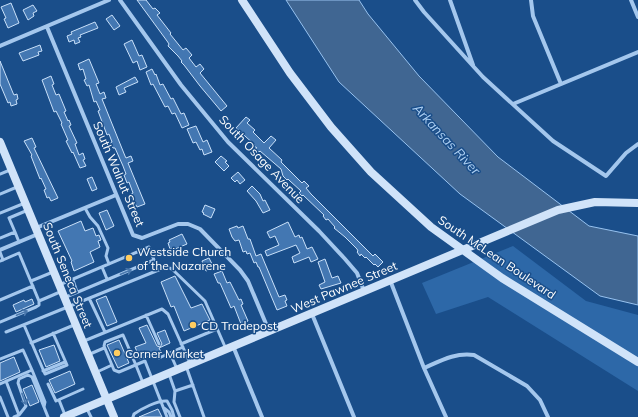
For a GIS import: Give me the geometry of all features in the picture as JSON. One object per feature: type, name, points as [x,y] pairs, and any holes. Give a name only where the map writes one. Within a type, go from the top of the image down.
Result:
[{"type":"main road","name":"South McLean Boulevard","points":[[242,0],[290,73],[331,126],[377,177],[431,227],[502,278],[638,362]]},
{"type":"main road","name":"South Seneca Street","points":[[0,142],[114,417]]},
{"type":"main road","name":"West Pawnee Street","points":[[68,416],[86,407],[558,210],[595,202],[638,203]]},
{"type":"street","points":[[0,46],[109,0]]},
{"type":"street","name":"South Osage Avenue","points":[[120,0],[181,85],[228,142],[319,231],[345,259],[357,273],[364,291]]},
{"type":"street","points":[[415,0],[474,67],[553,141],[606,176],[626,153],[638,144]]},
{"type":"street","points":[[450,0],[474,67]]},
{"type":"street","points":[[531,0],[533,16],[561,84]]},
{"type":"street","points":[[631,0],[638,17]]},
{"type":"street","name":"South Walnut Street","points":[[47,26],[131,231],[136,237],[142,238],[178,224],[188,224],[200,229],[240,270],[248,281],[269,331]]},
{"type":"street","points":[[513,104],[638,52]]},
{"type":"street","points":[[0,251],[37,231],[116,195]]},
{"type":"street","points":[[390,280],[424,368],[446,417]]},
{"type":"street","points":[[311,313],[354,417]]},
{"type":"street","points":[[229,347],[262,417]]},
{"type":"street","points":[[424,368],[456,355],[474,355],[527,386],[540,400],[548,417]]},
{"type":"lane","points":[[0,174],[12,170]]},
{"type":"lane","points":[[0,194],[18,186]]},
{"type":"lane","points":[[0,213],[27,206]]},
{"type":"lane","points":[[19,242],[10,218],[27,206]]},
{"type":"lane","points":[[85,208],[90,217],[98,226],[108,248],[106,256],[109,264]]},
{"type":"lane","points":[[0,238],[15,232]]},
{"type":"lane","points":[[39,301],[62,291],[73,280],[149,247],[154,260],[78,292],[62,291]]},
{"type":"lane","points":[[0,251],[2,260],[19,253],[39,301],[39,305],[36,307],[0,322]]},
{"type":"lane","points":[[102,267],[107,280]]},
{"type":"lane","points":[[6,332],[166,267],[172,269],[205,301],[218,329],[229,347]]},
{"type":"lane","points":[[31,281],[54,272]]},
{"type":"lane","points":[[73,280],[78,292]]},
{"type":"lane","points":[[0,300],[33,286]]},
{"type":"lane","points":[[89,298],[105,332]]},
{"type":"lane","points":[[82,341],[162,309],[168,314],[182,345],[204,417]]},
{"type":"lane","points":[[146,315],[159,344]]},
{"type":"lane","points":[[31,343],[75,324]]},
{"type":"lane","points":[[24,325],[44,374],[67,365],[54,333]]},
{"type":"lane","points":[[159,358],[182,345],[218,329]]},
{"type":"lane","points":[[144,383],[136,365],[132,355],[126,343],[123,335],[104,342],[113,365],[119,372],[136,365],[145,361],[167,417]]},
{"type":"lane","points":[[119,340],[124,338]]},
{"type":"lane","points":[[121,345],[126,343]]},
{"type":"lane","points":[[88,355],[106,348]]},
{"type":"lane","points":[[0,359],[23,350],[45,402],[44,407]]},
{"type":"lane","points":[[170,353],[177,369]]},
{"type":"lane","points":[[126,357],[132,355]]},
{"type":"lane","points":[[128,362],[134,360]]},
{"type":"lane","points":[[95,373],[113,365]]},
{"type":"lane","points":[[0,384],[32,370]]},
{"type":"lane","points":[[168,373],[175,391],[174,402],[180,417]]},
{"type":"lane","points":[[14,417],[19,415],[26,406],[18,383],[19,380],[28,376],[32,377],[48,417]]},
{"type":"lane","points":[[6,381],[19,415]]},
{"type":"lane","points":[[48,384],[56,401],[59,400],[68,416]]},
{"type":"lane","points":[[175,391],[193,385]]},
{"type":"lane","points":[[59,400],[83,389]]},
{"type":"lane","points":[[0,397],[8,417]]},
{"type":"lane","points":[[133,417],[134,414],[139,411],[161,401],[167,401],[174,417]]},
{"type":"lane","points":[[86,407],[91,417]]},
{"type":"lane","points":[[164,408],[169,412],[171,417]]},
{"type":"shaded area","points":[[513,246],[586,301],[638,315],[638,391],[488,297],[436,314],[422,283]]},
{"type":"water","name":"Arkansas River","points":[[286,0],[359,0],[368,14],[419,76],[498,157],[589,226],[638,236],[638,305],[600,296],[460,194],[339,82]]},
{"type":"building","points":[[137,0],[146,0],[153,9],[155,8],[160,13],[157,15],[171,33],[170,34],[183,50],[186,48],[192,55],[189,58],[196,67],[200,64],[204,69],[200,73],[227,106],[221,111],[181,62],[182,61],[178,56],[168,46],[169,44],[167,41]]},
{"type":"building","points":[[11,3],[19,23],[8,28],[4,19],[6,18],[1,7]]},
{"type":"building","points":[[33,5],[37,11],[33,13],[34,16],[28,20],[23,10]]},
{"type":"building","points":[[112,15],[120,26],[114,30],[106,19]]},
{"type":"building","points":[[95,22],[98,28],[80,35],[81,37],[78,38],[80,42],[75,44],[74,40],[69,42],[67,36],[72,34],[71,32]]},
{"type":"building","points":[[132,40],[139,56],[142,55],[147,67],[140,70],[137,61],[133,63],[124,44]]},
{"type":"building","points":[[40,45],[42,51],[38,52],[39,55],[23,61],[19,53]]},
{"type":"building","points":[[89,59],[99,83],[96,84],[100,94],[104,92],[106,98],[102,99],[125,156],[126,158],[131,156],[133,161],[128,163],[145,204],[137,207],[136,205],[135,206],[130,195],[133,193],[129,182],[127,183],[124,175],[126,174],[123,166],[115,148],[113,148],[110,143],[112,142],[109,134],[107,135],[98,111],[100,110],[96,101],[94,102],[89,85],[87,86],[84,80],[86,79],[83,69],[80,70],[78,64]]},
{"type":"building","points":[[0,61],[14,95],[17,94],[17,104],[11,106],[10,102],[8,103],[0,84]]},
{"type":"building","points":[[152,69],[155,75],[156,74],[160,85],[163,84],[171,99],[173,98],[181,114],[184,113],[189,125],[182,128],[175,113],[172,114],[168,106],[165,107],[153,84],[151,85],[146,72]]},
{"type":"building","points":[[51,76],[54,84],[52,85],[56,95],[59,94],[66,111],[64,112],[71,125],[69,126],[77,143],[75,144],[79,155],[83,153],[85,159],[83,160],[86,166],[80,168],[66,141],[68,140],[61,124],[62,123],[56,111],[54,112],[42,80]]},
{"type":"building","points":[[135,77],[138,82],[124,88],[126,92],[119,95],[116,87]]},
{"type":"building","points":[[246,117],[250,120],[247,123],[255,130],[253,132],[264,143],[271,136],[276,140],[269,148],[282,160],[281,162],[302,183],[304,181],[309,186],[306,188],[311,194],[373,256],[375,254],[383,262],[378,267],[366,257],[365,258],[361,254],[360,256],[357,249],[334,228],[335,227],[328,219],[326,220],[323,216],[324,215],[299,193],[301,191],[283,176],[281,169],[260,151],[259,152],[255,149],[257,148],[254,146],[255,145],[236,128]]},
{"type":"building","points":[[196,126],[203,142],[207,140],[212,152],[204,155],[202,149],[200,150],[196,142],[193,143],[187,129]]},
{"type":"building","points":[[32,138],[36,147],[34,148],[58,198],[51,201],[49,197],[47,198],[44,190],[46,189],[41,178],[40,179],[31,156],[32,155],[24,141]]},
{"type":"building","points":[[221,156],[227,161],[225,162],[229,166],[224,171],[215,162]]},
{"type":"building","points":[[238,172],[245,180],[240,184],[237,180],[235,182],[231,178]]},
{"type":"building","points":[[92,177],[97,189],[92,191],[87,179]]},
{"type":"building","points":[[252,186],[260,194],[263,201],[265,200],[270,210],[263,213],[256,201],[247,191]]},
{"type":"building","points":[[205,205],[215,209],[211,218],[202,212]]},
{"type":"building","points":[[107,210],[114,226],[106,230],[99,213]]},
{"type":"building","points":[[81,221],[85,231],[93,228],[96,236],[99,235],[101,240],[98,241],[100,247],[90,252],[94,262],[74,271],[72,261],[58,231]]},
{"type":"building","points":[[288,222],[295,237],[299,235],[300,238],[302,237],[307,249],[312,247],[318,259],[311,262],[309,257],[294,263],[292,257],[300,253],[296,245],[267,256],[265,251],[279,245],[275,236],[270,238],[267,232]]},
{"type":"building","points":[[237,226],[238,228],[243,226],[248,239],[250,239],[256,256],[261,254],[279,297],[285,295],[287,306],[277,310],[256,262],[254,263],[250,253],[247,254],[246,251],[243,252],[239,240],[235,241],[232,237],[229,229]]},
{"type":"building","points":[[182,234],[187,244],[173,250],[172,248],[170,249],[168,243],[170,242],[169,240]]},
{"type":"building","points":[[209,258],[214,268],[206,271],[202,261]]},
{"type":"building","points":[[325,259],[332,278],[338,276],[341,283],[321,289],[319,285],[325,282],[318,262]]},
{"type":"building","points":[[222,271],[227,283],[230,282],[239,300],[241,299],[243,304],[241,305],[248,321],[241,324],[234,306],[231,308],[220,283],[218,283],[214,274]]},
{"type":"building","points":[[175,276],[191,308],[202,304],[210,320],[184,331],[174,306],[171,307],[161,282]]},
{"type":"building","points":[[106,296],[117,322],[107,326],[96,300]]},
{"type":"building","points":[[32,299],[34,304],[16,312],[13,305],[24,300],[25,302]]},
{"type":"building","points":[[147,325],[157,346],[160,347],[162,344],[157,333],[165,330],[170,343],[159,348],[161,352],[140,359],[135,347],[146,343],[139,328]]},
{"type":"building","points":[[119,340],[129,363],[118,368],[107,345]]},
{"type":"building","points":[[54,345],[60,361],[46,367],[39,350]]},
{"type":"building","points":[[14,357],[20,372],[0,381],[0,363]]},
{"type":"building","points":[[70,371],[75,384],[55,393],[49,380]]},
{"type":"building","points":[[32,385],[39,402],[30,406],[23,389]]},
{"type":"building","points":[[158,409],[162,417],[139,417]]},
{"type":"place","name":"Westside Church of the Nazarene","points":[[129,258]]},
{"type":"place","name":"CD Tradepost","points":[[193,325]]},
{"type":"place","name":"Corner Market","points":[[117,353]]}]
